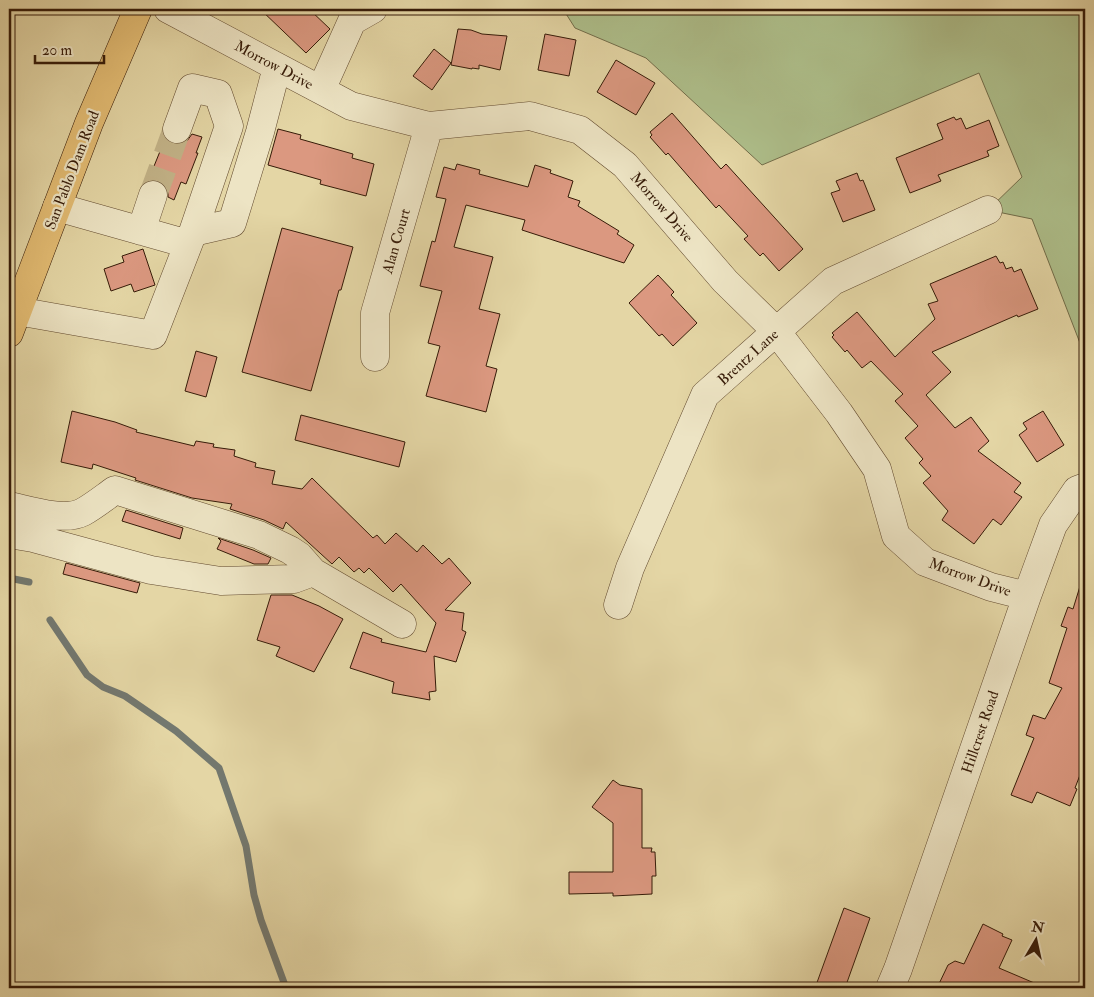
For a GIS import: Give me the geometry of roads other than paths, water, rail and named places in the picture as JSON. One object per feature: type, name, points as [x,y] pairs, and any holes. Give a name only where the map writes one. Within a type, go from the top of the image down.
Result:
[{"type":"main road","name":"San Pablo Dam Road","points":[[13,322],[89,123],[138,9]]},
{"type":"street","name":"Morrow Drive","points":[[168,9],[350,106],[430,126],[530,116],[580,130],[626,165],[725,281],[776,331],[839,413],[877,469],[896,536],[925,562],[991,587],[1027,596]]},
{"type":"street","points":[[321,90],[352,21],[373,9]]},
{"type":"street","points":[[57,208],[140,231],[190,238],[232,223],[260,132],[277,66]]},
{"type":"street","points":[[13,322],[153,335],[230,126],[218,94],[192,88],[177,128]]},
{"type":"street","name":"Alan Court","points":[[375,357],[375,313],[430,126]]},
{"type":"street","points":[[140,231],[153,196]]},
{"type":"street","name":"Brentz Lane","points":[[618,605],[630,568],[706,395],[833,281],[988,210]]},
{"type":"street","name":"Hillcrest Road","points":[[890,988],[1053,525],[1077,490],[1085,487]]},
{"type":"street","points":[[9,506],[52,515],[67,516],[81,514],[116,490],[259,535],[290,550],[299,556],[313,572],[402,624]]},
{"type":"street","points":[[9,534],[33,538],[152,570],[221,581],[294,579],[313,572]]},
{"type":"waterway","points":[[9,578],[29,582]]},
{"type":"waterway","points":[[50,620],[87,675],[103,687],[125,696],[176,731],[219,768],[246,846],[254,895],[261,920],[286,988]]},
{"type":"tunnel","points":[[153,195],[177,129]]}]
